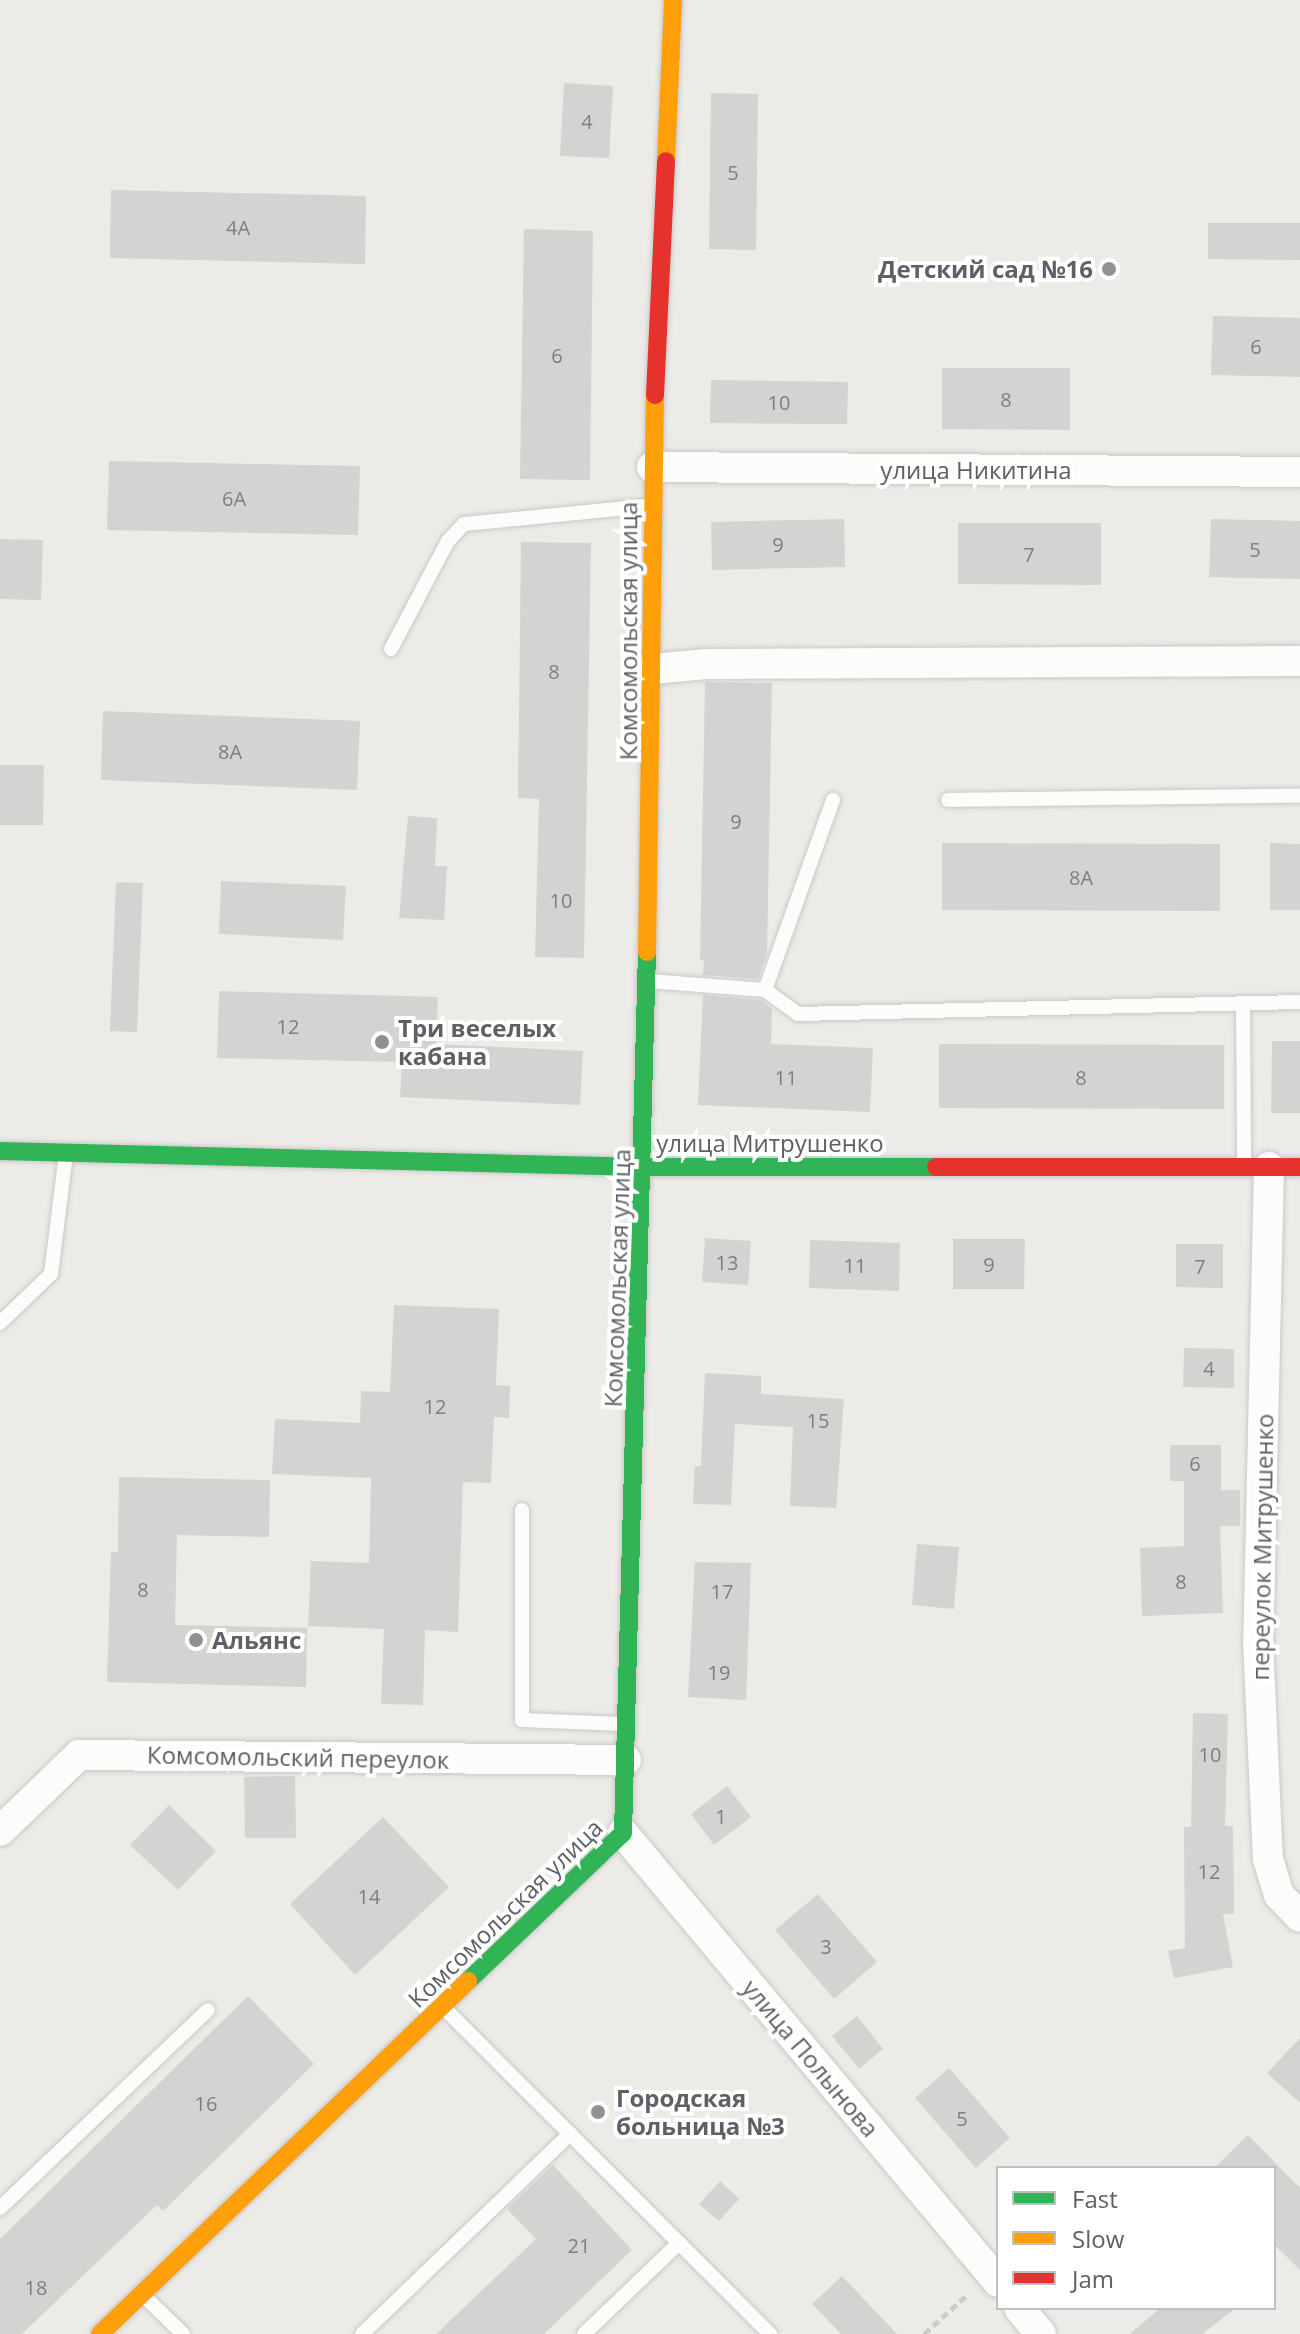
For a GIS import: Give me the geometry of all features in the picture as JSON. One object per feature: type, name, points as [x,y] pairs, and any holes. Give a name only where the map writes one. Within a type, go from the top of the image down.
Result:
[{"type":"street","name":"Комсомольская улица","points":[[100,2334],[623,1833],[645,1167],[653,669],[652,467],[673,0]]},
{"type":"street","name":"улица Никитина","points":[[652,467],[1300,472]]},
{"type":"street","points":[[653,669],[706,664],[1300,661]]},
{"type":"street","name":"улица Митрушенко","points":[[0,1151],[645,1167],[1300,1167]]},
{"type":"street","name":"переулок Митрушенко","points":[[1257,1167],[1258,1641],[1268,1859],[1279,1895],[1300,1917]]},
{"type":"street","name":"Комсомольский переулок","points":[[0,1831],[79,1755],[626,1760]]},
{"type":"street","name":"улица Полынова","points":[[623,1833],[994,2278]]},
{"type":"street","points":[[1021,2310],[1041,2334]]},
{"type":"lane","points":[[391,649],[448,541],[464,524],[652,506]]},
{"type":"lane","points":[[948,800],[1300,796]]},
{"type":"lane","points":[[765,990],[833,800]]},
{"type":"lane","points":[[648,981],[765,990],[798,1014],[1300,1002]]},
{"type":"lane","points":[[1243,1004],[1257,1167]]},
{"type":"lane","points":[[0,1323],[51,1274],[67,1153]]},
{"type":"lane","points":[[522,1510],[522,1720],[627,1724]]},
{"type":"lane","points":[[442,2006],[770,2334]]},
{"type":"lane","points":[[0,2208],[208,2010]]},
{"type":"lane","points":[[362,2334],[570,2134]]},
{"type":"lane","points":[[584,2334],[679,2243]]},
{"type":"lane","points":[[142,2293],[183,2334]]},
{"type":"path","points":[[924,2334],[994,2278]]},
{"type":"building","points":[[564,83],[613,86],[609,158],[560,156]]},
{"type":"building","points":[[711,93],[758,94],[756,250],[709,249]]},
{"type":"building","points":[[111,190],[366,196],[365,264],[110,258]]},
{"type":"building","points":[[1208,223],[1300,223],[1300,260],[1208,259]]},
{"type":"building","points":[[524,229],[593,231],[590,480],[520,479]]},
{"type":"building","points":[[1213,316],[1300,318],[1300,377],[1211,375]]},
{"type":"building","points":[[942,368],[1070,368],[1070,430],[942,429]]},
{"type":"building","points":[[711,380],[848,382],[847,424],[710,423]]},
{"type":"building","points":[[109,461],[360,466],[358,535],[107,530]]},
{"type":"building","points":[[844,519],[845,567],[712,570],[711,522]]},
{"type":"building","points":[[1211,519],[1300,521],[1300,579],[1209,577]]},
{"type":"building","points":[[958,523],[1101,523],[1101,585],[958,584]]},
{"type":"building","points":[[0,539],[43,540],[41,600],[0,599]]},
{"type":"building","points":[[521,542],[591,543],[584,958],[535,957],[539,799],[518,798]]},
{"type":"building","points":[[705,682],[772,683],[767,954],[758,979],[703,975],[704,960],[700,960]]},
{"type":"building","points":[[103,711],[360,721],[357,790],[101,780]]},
{"type":"building","points":[[0,765],[44,765],[43,825],[0,825]]},
{"type":"building","points":[[408,816],[437,818],[435,866],[447,866],[444,920],[399,918]]},
{"type":"building","points":[[942,843],[1220,844],[1220,911],[942,910]]},
{"type":"building","points":[[1270,843],[1300,844],[1300,910],[1270,910]]},
{"type":"building","points":[[221,881],[346,886],[343,940],[219,934]]},
{"type":"building","points":[[116,882],[143,883],[137,1032],[110,1031]]},
{"type":"building","points":[[219,991],[438,997],[436,1044],[583,1051],[580,1105],[400,1097],[402,1062],[217,1058]]},
{"type":"building","points":[[703,995],[761,1000],[772,1009],[771,1044],[873,1048],[870,1112],[698,1105]]},
{"type":"building","points":[[1272,1041],[1300,1041],[1300,1113],[1271,1113]]},
{"type":"building","points":[[939,1044],[1224,1045],[1224,1109],[939,1108]]},
{"type":"building","points":[[705,1238],[751,1241],[748,1285],[702,1282]]},
{"type":"building","points":[[953,1239],[1025,1239],[1024,1289],[953,1289]]},
{"type":"building","points":[[810,1240],[900,1243],[899,1291],[809,1288]]},
{"type":"building","points":[[1176,1244],[1223,1244],[1223,1288],[1176,1287]]},
{"type":"building","points":[[394,1305],[499,1309],[496,1385],[510,1386],[509,1418],[494,1417],[491,1483],[463,1482],[458,1632],[425,1630],[423,1705],[381,1704],[384,1629],[308,1626],[311,1561],[369,1563],[371,1478],[272,1474],[275,1419],[360,1423],[361,1391],[390,1392]]},
{"type":"building","points":[[1184,1348],[1234,1349],[1234,1388],[1183,1387]]},
{"type":"building","points":[[705,1373],[761,1376],[761,1394],[844,1399],[836,1508],[790,1506],[793,1427],[735,1424],[731,1505],[693,1504],[695,1466],[701,1466]]},
{"type":"building","points":[[1170,1445],[1221,1445],[1221,1490],[1240,1490],[1240,1526],[1220,1526],[1223,1613],[1142,1616],[1140,1548],[1184,1546],[1184,1481],[1170,1481]]},
{"type":"building","points":[[119,1477],[270,1480],[269,1537],[177,1535],[175,1625],[307,1628],[306,1687],[107,1682],[111,1552],[118,1552]]},
{"type":"building","points":[[917,1544],[959,1547],[954,1609],[912,1605]]},
{"type":"building","points":[[695,1562],[751,1563],[746,1700],[688,1697]]},
{"type":"building","points":[[1193,1713],[1228,1714],[1225,1826],[1233,1826],[1234,1914],[1223,1914],[1233,1967],[1174,1978],[1168,1951],[1185,1948],[1184,1827],[1191,1827]]},
{"type":"building","points":[[295,1776],[296,1838],[245,1838],[244,1777]]},
{"type":"building","points":[[727,1786],[751,1817],[714,1845],[691,1814]]},
{"type":"building","points":[[169,1805],[216,1851],[178,1890],[130,1845]]},
{"type":"building","points":[[383,1817],[449,1887],[355,1975],[290,1904]]},
{"type":"building","points":[[818,1894],[877,1962],[834,1999],[775,1930]]},
{"type":"building","points":[[248,1996],[314,2064],[163,2211],[157,2205],[22,2334],[0,2334],[0,2239]]},
{"type":"building","points":[[857,2016],[883,2049],[859,2069],[832,2036]]},
{"type":"building","points":[[1300,2038],[1300,2103],[1267,2073]]},
{"type":"building","points":[[949,2068],[1010,2138],[976,2168],[915,2098]]},
{"type":"building","points":[[1248,2135],[1300,2188],[1300,2270],[1276,2246],[1276,2166],[1216,2166]]},
{"type":"building","points":[[553,2165],[632,2250],[544,2334],[436,2334],[536,2239],[507,2209]]},
{"type":"building","points":[[720,2181],[739,2199],[719,2221],[699,2204]]},
{"type":"building","points":[[842,2276],[897,2334],[841,2334],[812,2304]]},
{"type":"building","points":[[1158,2310],[1233,2310],[1202,2334],[1130,2334]]},
{"type":"traffic: fast","points":[[468,1981],[623,1833],[647,952]]},
{"type":"traffic: fast","points":[[0,1151],[645,1167],[936,1167]]},
{"type":"traffic: slow","points":[[666,161],[673,0]]},
{"type":"traffic: slow","points":[[647,952],[655,395]]},
{"type":"traffic: slow","points":[[100,2334],[468,1981]]},
{"type":"traffic: jam","points":[[655,395],[666,161]]},
{"type":"traffic: jam","points":[[936,1167],[1300,1167]]},
{"type":"place","name":"Детский сад №16","points":[[1109,269]]},
{"type":"place","name":"Три веселых кабана","points":[[382,1042]]},
{"type":"place","name":"Альянс","points":[[196,1640]]},
{"type":"place","name":"Городская больница №3","points":[[598,2112]]}]
